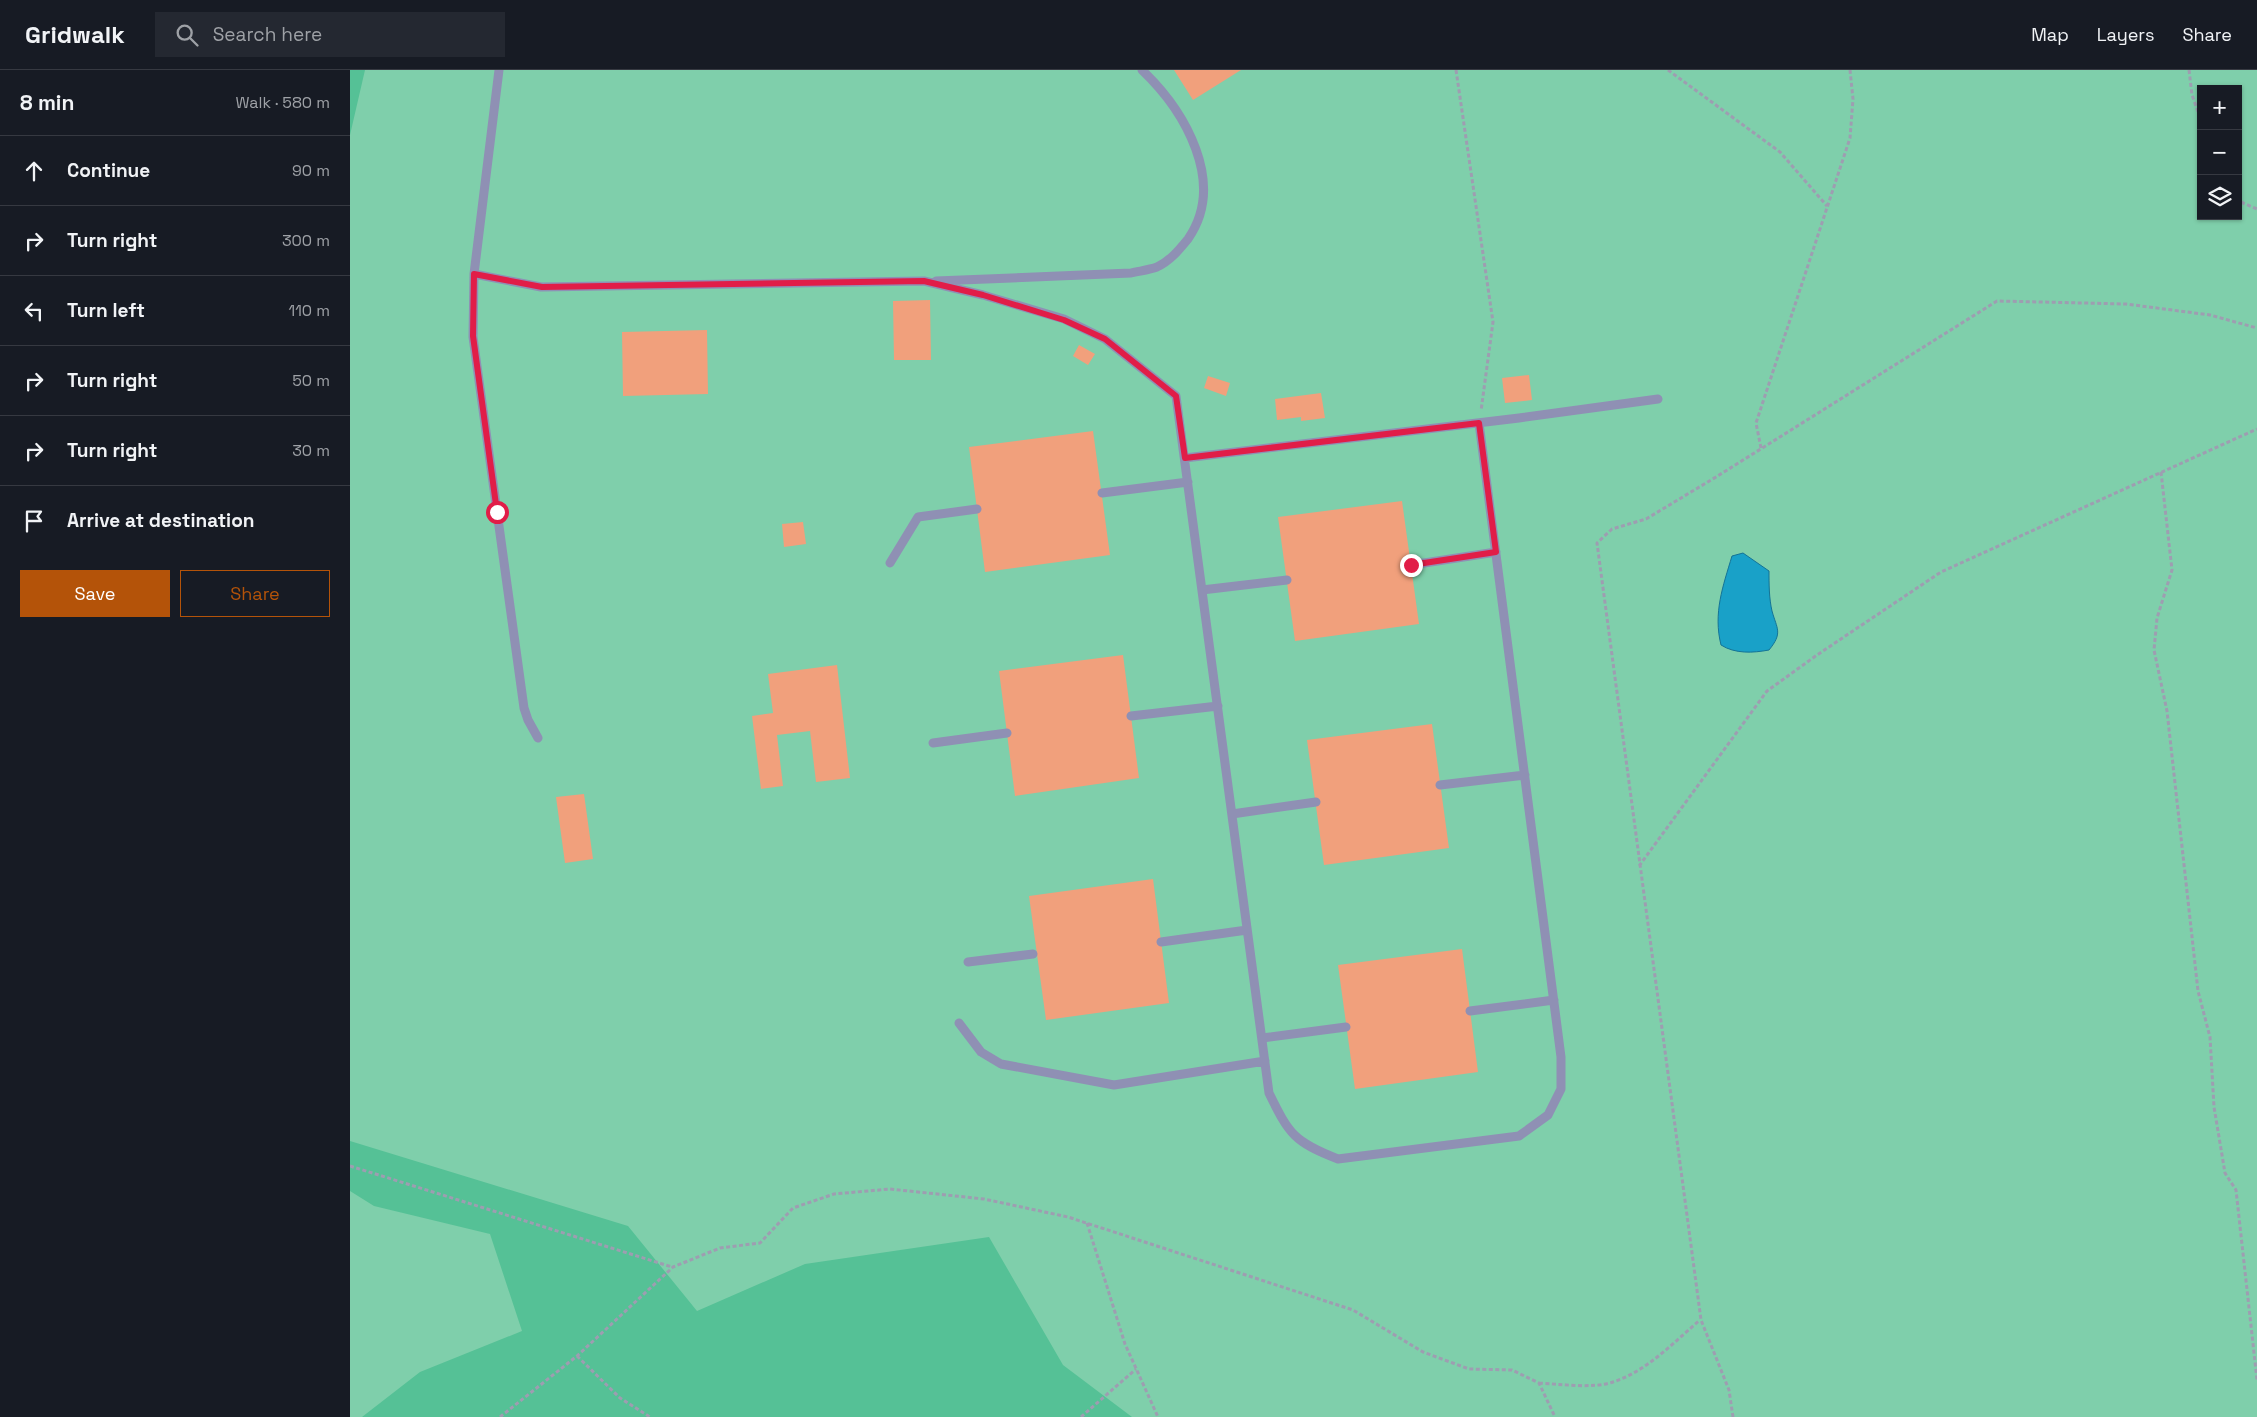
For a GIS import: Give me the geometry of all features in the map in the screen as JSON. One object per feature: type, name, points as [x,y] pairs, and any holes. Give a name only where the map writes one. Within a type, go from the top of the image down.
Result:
[{"type":"lane","points":[[499,70],[474,274],[473,336],[521,688],[528,720],[538,738]]},
{"type":"lane","points":[[474,274],[542,287],[924,281],[1131,273],[1157,267],[1178,253],[1194,230],[1203,209],[1204,181],[1197,151],[1182,122],[1156,83],[1142,70]]},
{"type":"lane","points":[[924,281],[983,295],[1064,320],[1105,339],[1176,396],[1269,1093],[1286,1128],[1310,1148],[1338,1159],[1519,1136],[1548,1115],[1561,1089],[1562,1057],[1479,423]]},
{"type":"lane","points":[[1185,458],[1479,423],[1658,399]]},
{"type":"lane","points":[[1102,493],[1188,482]]},
{"type":"lane","points":[[890,563],[918,518],[977,509]]},
{"type":"lane","points":[[1411,565],[1496,552]]},
{"type":"lane","points":[[1202,590],[1286,580]]},
{"type":"lane","points":[[1131,716],[1218,706]]},
{"type":"lane","points":[[933,743],[1007,732]]},
{"type":"lane","points":[[1440,785],[1525,775]]},
{"type":"lane","points":[[1232,814],[1316,802]]},
{"type":"lane","points":[[1161,942],[1247,930]]},
{"type":"lane","points":[[968,962],[1033,954]]},
{"type":"lane","points":[[1470,1011],[1554,1000]]},
{"type":"lane","points":[[959,1023],[981,1052],[1001,1064],[1114,1085],[1265,1061]]},
{"type":"lane","points":[[1262,1038],[1346,1027]]},
{"type":"path","points":[[1456,70],[1493,322],[1479,423]]},
{"type":"path","points":[[1668,70],[1780,152],[1827,207]]},
{"type":"path","points":[[1761,448],[1756,423],[1850,138],[1853,99],[1850,70]]},
{"type":"path","points":[[2189,70],[2192,95],[2197,109]]},
{"type":"path","points":[[2242,201],[2257,209]]},
{"type":"path","points":[[1733,1417],[1730,1390],[1701,1320],[1597,543],[1612,529],[1646,519],[1996,301],[2126,304],[2210,315],[2257,328]]},
{"type":"path","points":[[1639,866],[1767,691],[1941,572],[2257,429]]},
{"type":"path","points":[[2161,472],[2172,570],[2157,618],[2154,650],[2167,711],[2198,991],[2210,1037],[2214,1107],[2225,1173],[2236,1190],[2257,1380]]},
{"type":"path","points":[[350,1166],[673,1267]]},
{"type":"path","points":[[500,1417],[577,1356],[673,1267],[720,1248],[760,1243],[793,1208],[834,1194],[890,1189],[984,1199],[1087,1223],[1353,1310],[1422,1352],[1469,1369],[1512,1370],[1539,1383],[1585,1385],[1612,1383],[1648,1365],[1701,1320]]},
{"type":"path","points":[[1087,1223],[1125,1344],[1158,1417]]},
{"type":"path","points":[[577,1356],[620,1398],[650,1417]]},
{"type":"path","points":[[1081,1417],[1136,1369]]},
{"type":"path","points":[[1539,1383],[1556,1417]]},
{"type":"green space","points":[[350,70],[2257,70],[2257,1417],[350,1417]]},
{"type":"green space","points":[[350,70],[365,70],[350,135]]},
{"type":"green space","points":[[350,1141],[628,1226],[697,1311],[805,1264],[989,1237],[1063,1365],[1132,1417],[362,1417],[420,1372],[522,1331],[490,1234],[374,1206],[350,1191]]},
{"type":"water","points":[[1743,553],[1769,571],[1770,601],[1778,631],[1776,639],[1769,650],[1744,652],[1732,650],[1721,645],[1718,622],[1722,589],[1732,556]]},
{"type":"building","points":[[1174,70],[1241,70],[1193,100]]},
{"type":"building","points":[[930,300],[931,360],[894,360],[893,301]]},
{"type":"building","points":[[707,330],[708,394],[623,396],[622,332]]},
{"type":"building","points":[[1079,345],[1095,354],[1088,365],[1073,356]]},
{"type":"building","points":[[1529,375],[1532,400],[1505,403],[1502,378]]},
{"type":"building","points":[[1208,376],[1230,383],[1226,396],[1204,388]]},
{"type":"building","points":[[1321,393],[1325,418],[1301,421],[1301,417],[1277,420],[1275,399]]},
{"type":"building","points":[[1093,431],[1110,555],[985,572],[969,447]]},
{"type":"building","points":[[1402,501],[1419,624],[1295,641],[1278,517]]},
{"type":"building","points":[[803,522],[806,544],[784,547],[782,524]]},
{"type":"building","points":[[1123,655],[1139,778],[1015,796],[999,671]]},
{"type":"building","points":[[837,665],[850,778],[816,782],[810,731],[777,735],[783,786],[761,789],[752,716],[773,713],[768,674]]},
{"type":"building","points":[[1432,724],[1449,848],[1324,865],[1307,740]]},
{"type":"building","points":[[584,794],[593,859],[565,863],[556,797]]},
{"type":"building","points":[[1153,879],[1169,1003],[1046,1020],[1029,896]]},
{"type":"building","points":[[1462,949],[1478,1072],[1355,1089],[1338,965]]},
{"type":"route","points":[[497,512],[473,336],[474,274],[542,287],[924,281],[983,295],[1064,320],[1105,339],[1176,396],[1185,458],[1479,423],[1496,552],[1411,565]]}]
